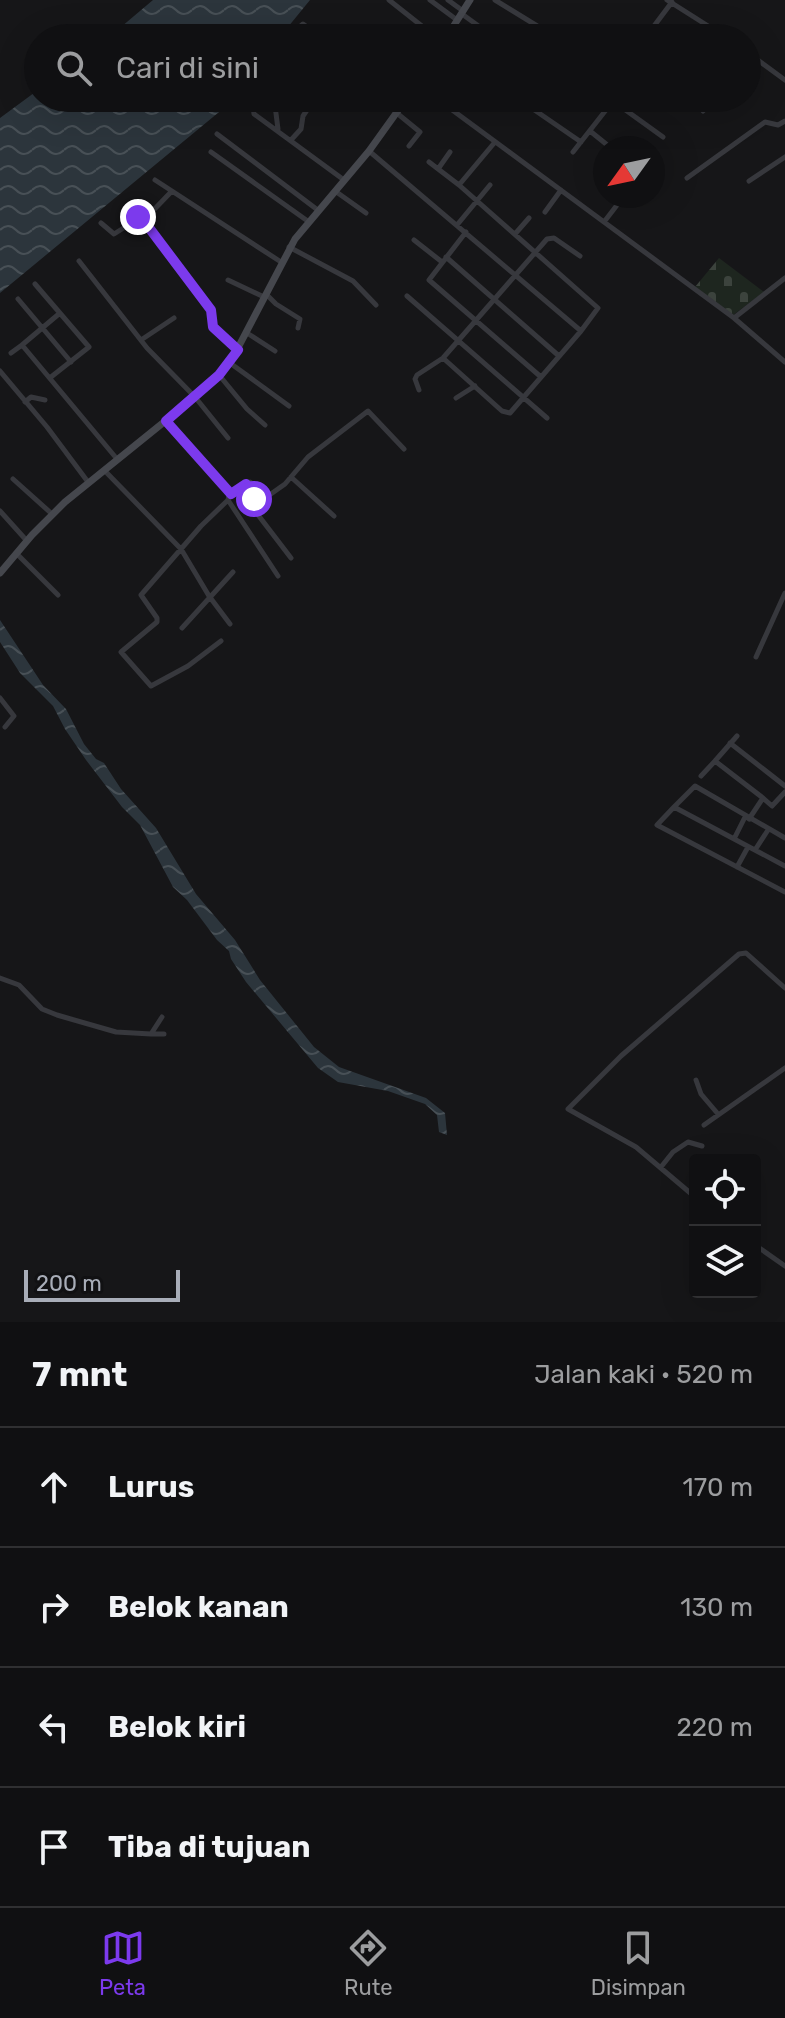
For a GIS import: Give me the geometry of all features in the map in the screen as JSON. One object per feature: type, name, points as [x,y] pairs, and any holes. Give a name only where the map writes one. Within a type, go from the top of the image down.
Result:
[{"type":"main road","points":[[456,24],[470,0]]},
{"type":"main road","points":[[0,573],[52,514],[195,397],[230,363],[289,247],[398,114]]},
{"type":"street","points":[[389,0],[419,24]]},
{"type":"street","points":[[430,0],[473,24]]},
{"type":"street","points":[[448,0],[461,16]]},
{"type":"street","points":[[495,0],[534,24]]},
{"type":"street","points":[[654,24],[670,1],[705,24]]},
{"type":"street","points":[[761,62],[785,80]]},
{"type":"street","points":[[253,112],[344,180]]},
{"type":"street","points":[[276,112],[278,130]]},
{"type":"street","points":[[291,140],[301,129],[306,112]]},
{"type":"street","points":[[455,112],[734,318],[785,362]]},
{"type":"street","points":[[537,112],[581,142]]},
{"type":"street","points":[[573,152],[602,112]]},
{"type":"street","points":[[627,112],[662,136]]},
{"type":"street","points":[[398,114],[420,132],[409,146]]},
{"type":"street","points":[[687,178],[765,122],[778,125],[785,121]]},
{"type":"street","points":[[590,131],[596,136]]},
{"type":"street","points":[[217,134],[319,211]]},
{"type":"street","points":[[459,185],[495,142]]},
{"type":"street","points":[[369,151],[581,331]]},
{"type":"street","points":[[211,152],[309,222]]},
{"type":"street","points":[[438,169],[450,152]]},
{"type":"street","points":[[749,181],[785,157]]},
{"type":"street","points":[[429,162],[597,305],[596,312],[581,331],[510,413],[505,413],[443,358]]},
{"type":"street","points":[[155,180],[281,262]]},
{"type":"street","points":[[457,225],[490,185]]},
{"type":"street","points":[[545,212],[561,190]]},
{"type":"street","points":[[335,191],[366,213]]},
{"type":"street","points":[[101,223],[114,234],[138,217],[149,216],[171,192]]},
{"type":"street","points":[[604,222],[615,208]]},
{"type":"street","points":[[149,216],[211,310],[213,327],[238,350]]},
{"type":"street","points":[[515,234],[529,218]]},
{"type":"street","points":[[466,232],[429,280],[541,377]]},
{"type":"street","points":[[419,390],[415,379],[417,375],[443,358],[547,239],[552,237],[580,256]]},
{"type":"street","points":[[414,240],[495,299],[559,356]]},
{"type":"street","points":[[289,247],[353,281],[376,305]]},
{"type":"street","points":[[79,261],[141,340],[195,397],[228,438]]},
{"type":"street","points":[[734,318],[785,278]]},
{"type":"street","points":[[228,280],[265,295],[300,319],[298,328]]},
{"type":"street","points":[[35,284],[89,346],[51,377]]},
{"type":"street","points":[[407,296],[547,418]]},
{"type":"street","points":[[18,299],[71,362]]},
{"type":"street","points":[[11,353],[60,313]]},
{"type":"street","points":[[141,340],[174,318]]},
{"type":"street","points":[[247,333],[275,351]]},
{"type":"street","points":[[22,345],[117,459]]},
{"type":"street","points":[[230,363],[289,406]]},
{"type":"street","points":[[0,371],[88,482]]},
{"type":"street","points":[[219,375],[247,409],[265,425]]},
{"type":"street","points":[[456,398],[475,386]]},
{"type":"street","points":[[25,402],[31,397],[45,400]]},
{"type":"street","points":[[221,641],[182,669],[151,686],[121,652],[157,622],[141,595],[229,497],[246,484],[252,482],[267,496],[291,477],[308,457],[368,411],[404,449]]},
{"type":"street","points":[[166,421],[229,497],[278,576]]},
{"type":"street","points":[[104,470],[181,549],[230,624]]},
{"type":"street","points":[[291,477],[334,516]]},
{"type":"street","points":[[13,479],[52,514]]},
{"type":"street","points":[[246,484],[254,497],[252,507],[291,558]]},
{"type":"street","points":[[0,511],[27,541]]},
{"type":"street","points":[[16,553],[58,595]]},
{"type":"street","points":[[182,628],[233,572]]},
{"type":"street","points":[[756,657],[785,593]]},
{"type":"street","points":[[0,698],[14,716],[5,727]]},
{"type":"street","points":[[701,776],[737,736]]},
{"type":"street","points":[[715,761],[772,806],[785,789],[730,743]]},
{"type":"street","points":[[785,838],[695,786],[657,825],[785,892]]},
{"type":"street","points":[[734,839],[763,798]]},
{"type":"street","points":[[674,807],[785,866]]},
{"type":"street","points":[[737,867],[768,830]]},
{"type":"street","points":[[689,1192],[624,1139],[568,1109],[621,1056],[739,954],[746,953],[785,988]]},
{"type":"street","points":[[0,978],[19,985],[42,1009],[57,1015],[116,1032],[164,1034]]},
{"type":"street","points":[[151,1034],[162,1017]]},
{"type":"street","points":[[704,1125],[785,1068]]},
{"type":"street","points":[[696,1080],[703,1097],[718,1114]]},
{"type":"street","points":[[661,1167],[676,1149],[688,1142],[702,1146]]},
{"type":"street","points":[[761,1249],[785,1265]]},
{"type":"green space","points":[[719,258],[764,292],[733,315],[695,287]]},
{"type":"water","points":[[153,0],[310,0],[290,24],[125,24]]},
{"type":"water","points":[[24,100],[24,112],[219,112],[0,293],[0,118]]},
{"type":"water","points":[[0,620],[43,685],[66,709],[84,744],[96,759],[104,763],[121,789],[156,828],[196,894],[235,940],[260,980],[314,1047],[339,1067],[426,1098],[445,1113],[447,1135],[439,1132],[437,1115],[425,1104],[388,1091],[338,1082],[318,1068],[246,982],[229,951],[173,887],[140,825],[86,760],[53,706],[20,673],[0,642]]},
{"type":"route","points":[[138,217],[211,310],[213,327],[238,350],[219,375],[166,421],[231,494],[246,484],[254,499]]}]
